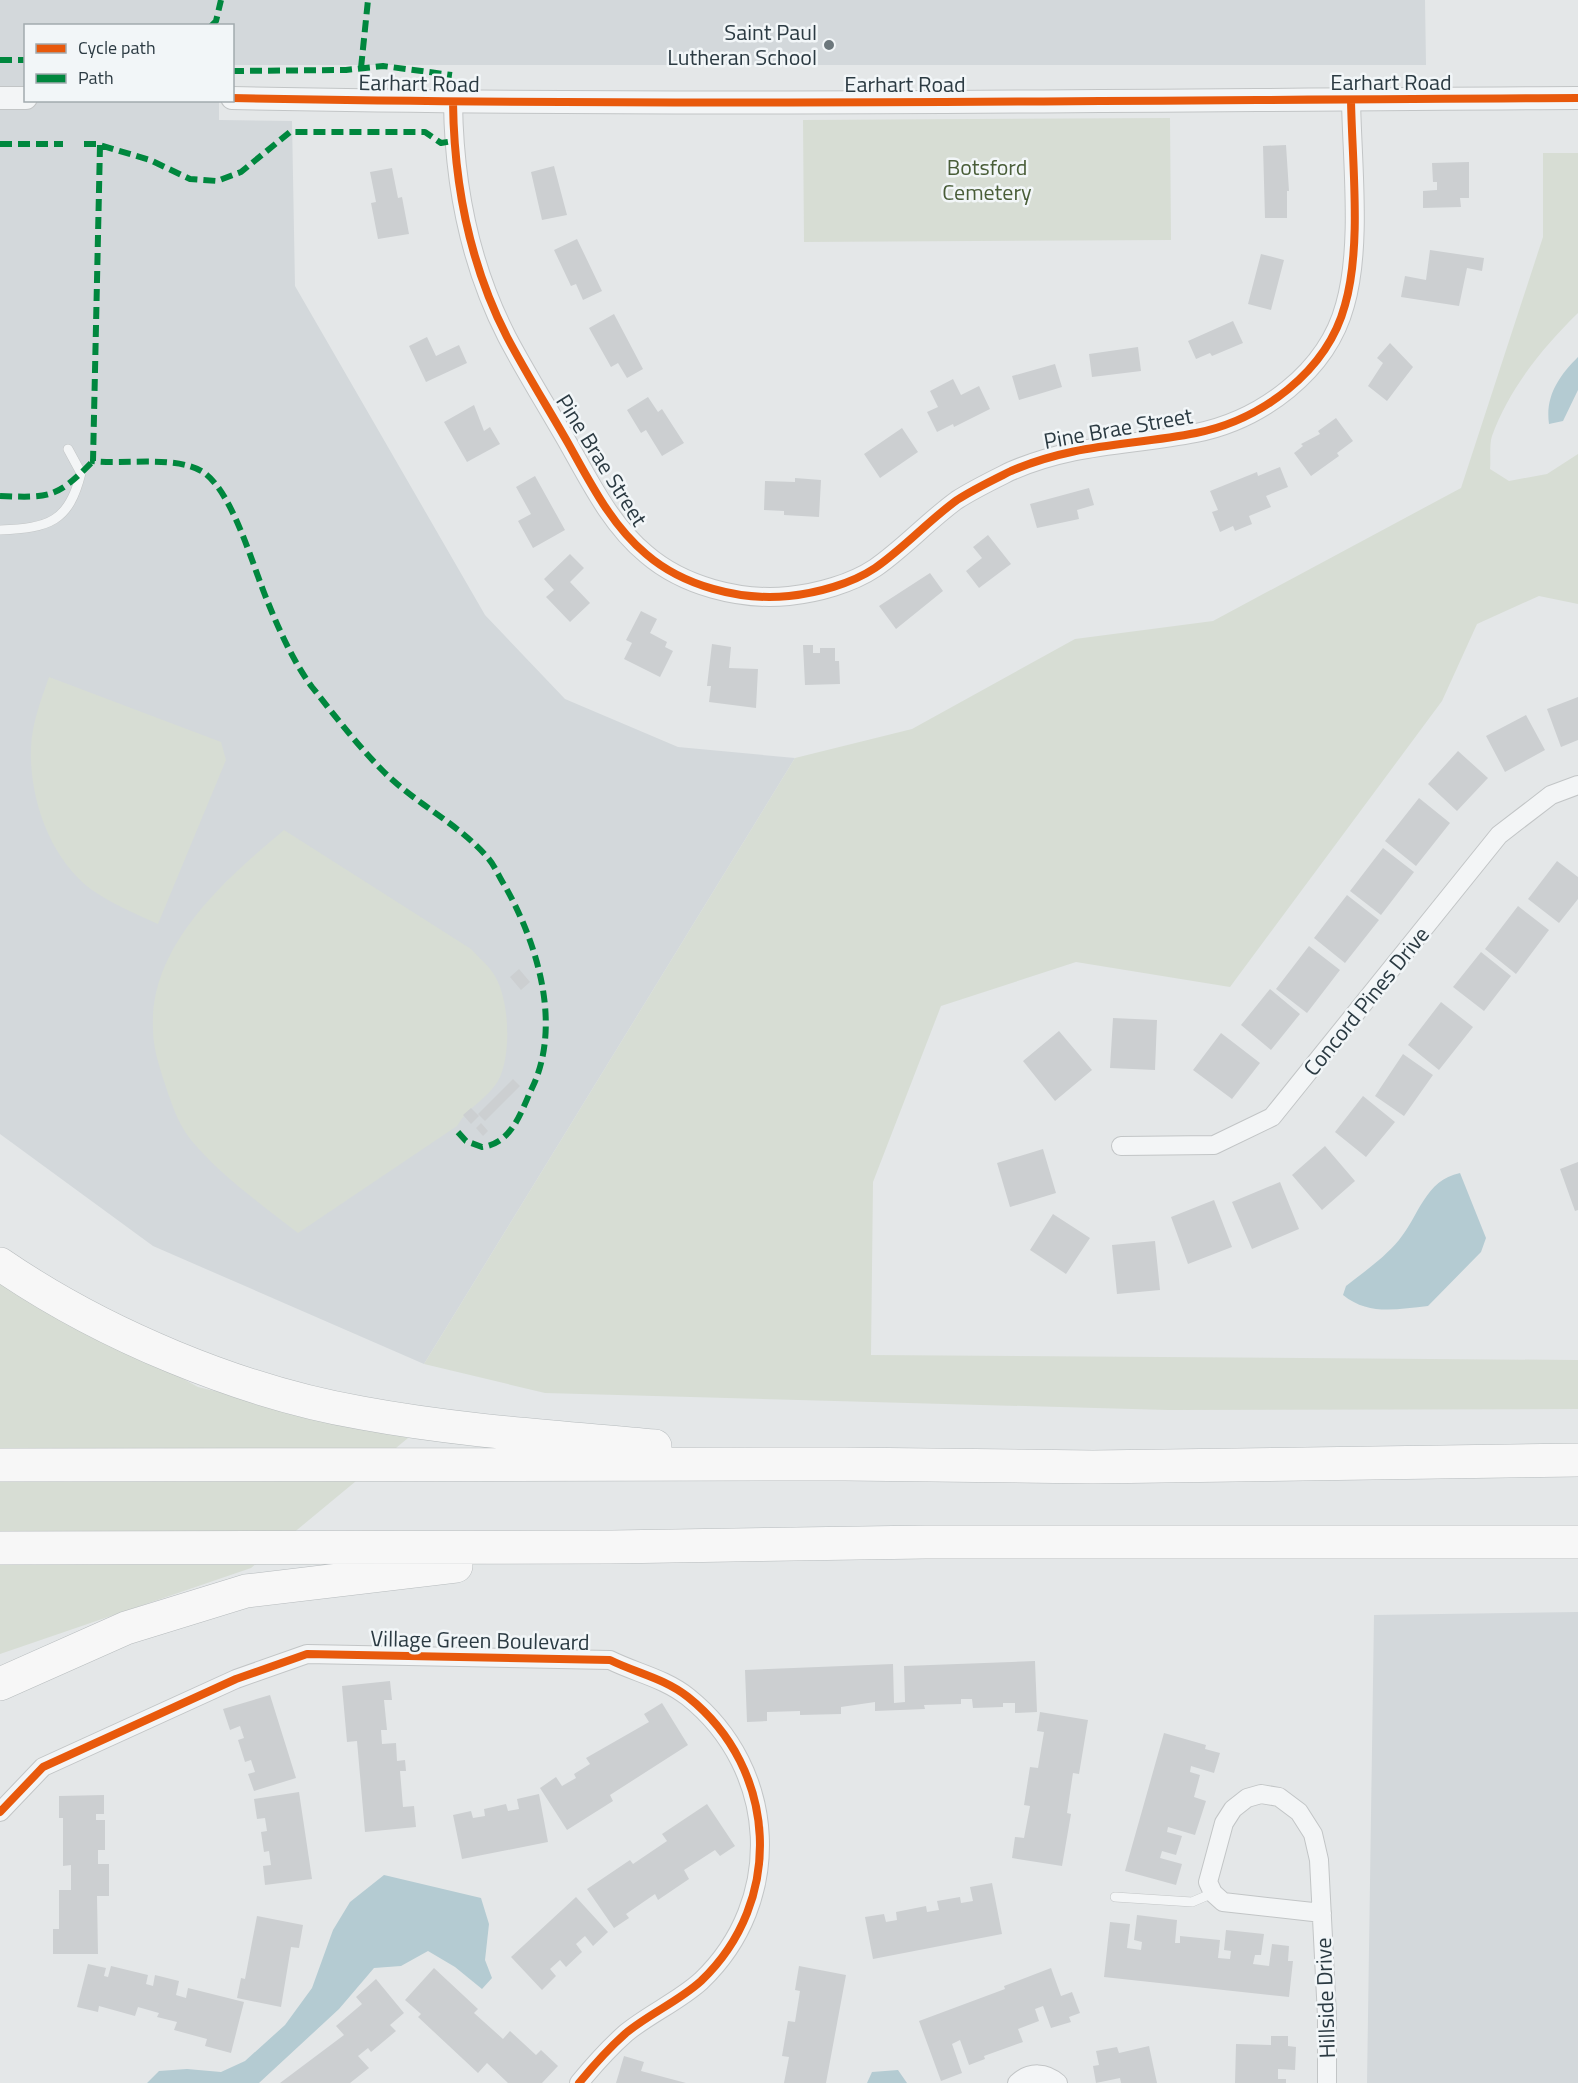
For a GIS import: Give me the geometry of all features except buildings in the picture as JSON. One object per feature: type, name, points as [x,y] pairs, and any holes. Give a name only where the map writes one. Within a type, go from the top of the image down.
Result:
[{"type":"highway","points":[[0,1264],[80,1313],[152,1347],[270,1392],[361,1413],[453,1427],[845,1464]]},
{"type":"highway","points":[[0,1465],[845,1464],[1094,1467],[1578,1460]]},
{"type":"highway","points":[[0,1548],[612,1547],[925,1542],[1578,1542]]},
{"type":"highway","points":[[0,1684],[126,1628],[246,1591],[612,1547]]},
{"type":"street","points":[[0,98],[24,98]]},
{"type":"street","name":"Earhart Road","points":[[234,98],[453,102],[1578,98]]},
{"type":"street","name":"Pine Brae Street","points":[[453,102],[456,177],[468,237],[487,293],[507,337],[599,496],[626,537],[672,573],[706,586],[742,595],[766,597],[789,596],[824,589],[874,568],[956,501],[980,486],[1033,462],[1090,446],[1196,433],[1255,413],[1278,398],[1320,355],[1336,329],[1346,305],[1353,245],[1351,100]]},
{"type":"street","name":"Concord Pines Drive","points":[[1121,1146],[1214,1145],[1272,1117],[1499,835],[1551,795],[1578,785]]},
{"type":"street","name":"Village Green Boulevard","points":[[0,1812],[43,1767],[236,1679],[307,1654],[610,1660],[631,1670],[653,1676],[687,1696],[723,1731],[749,1779],[762,1839],[755,1895],[737,1939],[700,1981],[626,2033],[579,2083]]},
{"type":"street","name":"Hillside Drive","points":[[1322,1913],[1223,1902],[1213,1893],[1208,1882],[1224,1823],[1233,1809],[1247,1798],[1260,1794],[1279,1797],[1299,1812],[1313,1834],[1319,1860],[1322,1913],[1327,2016],[1327,2083]]},
{"type":"street","points":[[1017,2083],[1030,2075],[1039,2074],[1049,2076],[1058,2083]]},
{"type":"lane","points":[[0,530],[31,527],[58,519],[75,497],[81,472],[68,449]]},
{"type":"lane","points":[[1115,1897],[1192,1902],[1213,1893]]},
{"type":"shaded area","points":[[0,0],[1425,0],[1426,65],[234,65],[234,24],[24,24],[24,102],[219,102],[219,120],[292,121],[295,286],[485,615],[565,699],[678,747],[795,758],[424,1364],[153,1246],[0,1134]]},
{"type":"shaded area","points":[[1578,1612],[1578,2083],[1367,2083],[1374,1615]]},
{"type":"green space","name":"Botsford Cemetery","points":[[1170,118],[1171,240],[804,242],[803,120]]},
{"type":"green space","points":[[1543,153],[1578,153],[1578,313],[1540,354],[1517,385],[1492,436],[1490,469],[1509,481],[1547,474],[1578,454],[1578,604],[1539,596],[1477,624],[1442,701],[1230,987],[1076,962],[941,1006],[873,1182],[871,1355],[1578,1360],[1578,1409],[1168,1410],[545,1393],[424,1364],[795,758],[912,729],[1075,639],[1213,621],[1461,488],[1543,237]]},
{"type":"green space","points":[[49,677],[221,742],[226,760],[158,924],[116,904],[92,890],[77,877],[64,862],[45,826],[34,787],[31,748],[35,721]]},
{"type":"green space","points":[[284,830],[471,949],[491,970],[499,984],[506,1011],[507,1027],[506,1057],[498,1081],[457,1126],[298,1233],[229,1178],[186,1133],[174,1110],[163,1078],[155,1048],[153,1029],[155,998],[164,969],[177,942],[216,892]]},
{"type":"green space","points":[[0,1279],[198,1387],[408,1438],[251,1568],[0,1654]]},
{"type":"water","points":[[1578,357],[1578,390],[1563,421],[1549,424],[1551,396],[1559,379]]},
{"type":"water","points":[[1460,1173],[1486,1238],[1481,1252],[1428,1306],[1373,1308],[1353,1302],[1343,1295],[1346,1286],[1380,1259],[1399,1240],[1431,1191],[1448,1177]]},
{"type":"water","points":[[384,1875],[481,1898],[489,1924],[485,1960],[492,1978],[482,1989],[455,1967],[428,1951],[401,1966],[374,1968],[339,2009],[259,2083],[147,2083],[159,2071],[187,2069],[221,2072],[245,2061],[285,2025],[312,1988],[333,1930],[350,1902]]},
{"type":"water","points":[[898,2070],[907,2083],[867,2083],[872,2072]]},
{"type":"marked path","points":[[213,24],[216,21],[221,0]]},
{"type":"marked path","points":[[361,68],[368,0]]},
{"type":"marked path","points":[[0,60],[24,60]]},
{"type":"marked path","points":[[234,71],[346,70],[383,66],[452,75]]},
{"type":"marked path","points":[[84,144],[96,144],[150,160],[190,179],[217,181],[241,172],[290,132],[425,132],[441,143],[453,141]]},
{"type":"marked path","points":[[0,144],[63,144]]},
{"type":"marked path","points":[[100,145],[93,461],[179,464],[203,472],[214,482],[233,513],[282,634],[312,687],[384,772],[464,835],[488,858],[517,908],[527,932],[536,958],[545,1010],[545,1036],[541,1062],[533,1086],[509,1133],[493,1144],[482,1147],[466,1141],[456,1130]]},
{"type":"marked path","points":[[0,496],[31,497],[52,493],[70,482],[93,461]]},
{"type":"cycle path","points":[[234,98],[737,102],[1578,98]]},
{"type":"cycle path","points":[[453,102],[457,163],[466,223],[483,281],[507,337],[602,502],[634,543],[677,575],[713,589],[770,597],[800,595],[822,590],[866,574],[957,500],[1011,471],[1058,455],[1081,450],[1172,437],[1220,427],[1244,417],[1288,389],[1307,372],[1323,351],[1336,329],[1345,305],[1350,282],[1355,231],[1351,100]]},
{"type":"cycle path","points":[[0,1812],[43,1767],[236,1679],[307,1654],[610,1660],[660,1680],[688,1697],[718,1727],[740,1760],[754,1797],[760,1836],[758,1875],[747,1913],[728,1949],[701,1981],[626,2033],[579,2083]]},
{"type":"place","name":"Saint Paul Lutheran School","points":[[829,45]]}]
